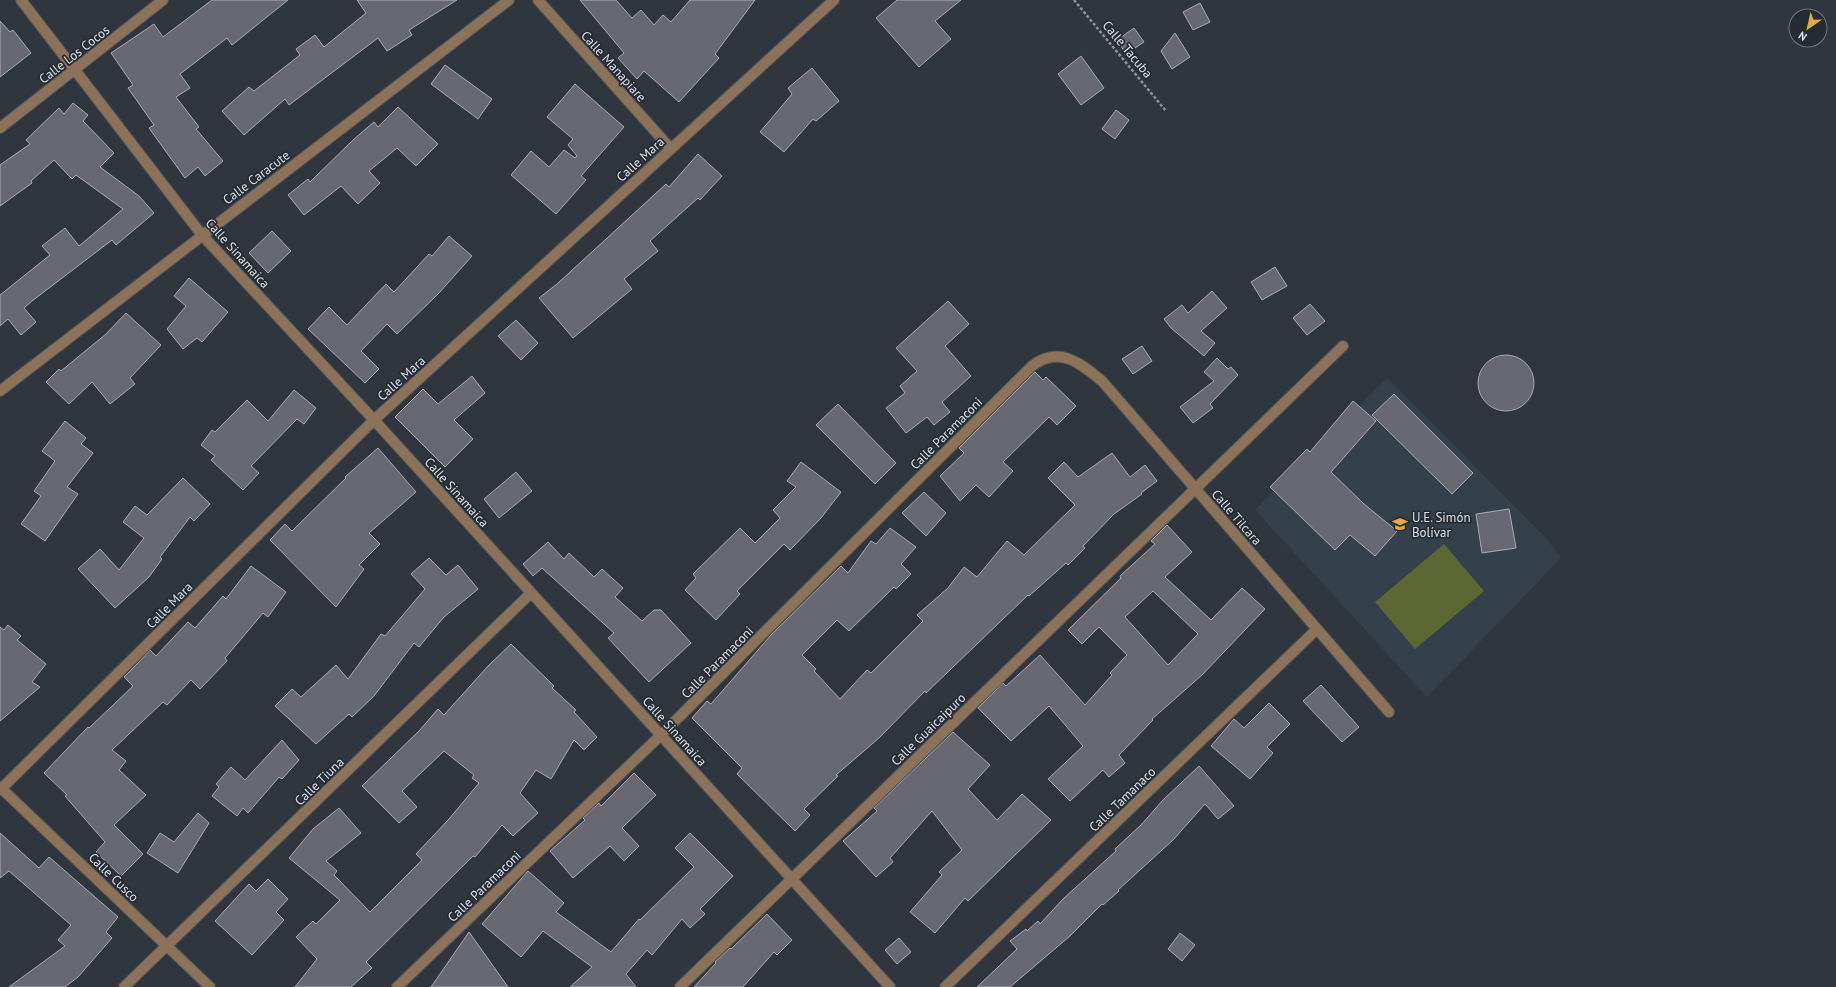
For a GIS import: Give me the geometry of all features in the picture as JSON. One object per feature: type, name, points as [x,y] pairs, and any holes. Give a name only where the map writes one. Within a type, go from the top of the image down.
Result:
[{"type":"street","name":"Calle Sinamaica","points":[[21,0],[202,235],[374,420],[890,987]]},
{"type":"street","name":"Calle Los Cocos","points":[[0,128],[163,0]]},
{"type":"street","name":"Calle Caracute","points":[[0,391],[509,0]]},
{"type":"street","name":"Calle Manapiare","points":[[538,0],[671,148]]},
{"type":"street","name":"Calle Mara","points":[[0,788],[374,420],[834,0]]},
{"type":"street","name":"Calle Guaicaipuro","points":[[680,987],[792,880],[1194,488],[1343,346]]},
{"type":"street","name":"Calle Tilcara","points":[[1053,356],[1076,361],[1102,381],[1389,712]]},
{"type":"street","name":"Calle Paramaconi","points":[[397,987],[661,735],[1032,366],[1046,357],[1053,356]]},
{"type":"street","name":"Calle Tiuna","points":[[124,987],[532,593]]},
{"type":"street","name":"Calle Tamanaco","points":[[945,987],[1317,629]]},
{"type":"street","name":"Calle Cusco","points":[[0,788],[210,987]]},
{"type":"path","name":"Calle Tacuba","points":[[1074,0],[1166,111]]},
{"type":"shaded area","name":"U.E. Simón Bolívar","points":[[1387,378],[1546,538],[1561,558],[1427,697],[1255,510]]},
{"type":"green space","points":[[1444,544],[1484,591],[1415,649],[1375,602]]},
{"type":"building","points":[[212,0],[288,0],[232,45],[227,38],[180,74],[190,88],[176,97],[199,127],[196,129],[223,161],[205,176],[198,167],[185,178],[149,128],[154,125],[128,88],[133,85],[111,53],[154,24],[163,37]]},
{"type":"building","points":[[357,0],[457,0],[409,30],[412,35],[387,51],[378,38],[289,105],[285,99],[244,135],[222,111],[249,87],[254,91],[300,55],[296,49],[315,35],[324,47],[366,13]]},
{"type":"building","points":[[580,0],[616,0],[632,18],[641,10],[654,25],[663,15],[671,22],[690,0],[755,0],[715,54],[719,58],[679,102],[644,71],[637,79],[618,58],[624,53]]},
{"type":"building","points":[[897,0],[961,0],[935,21],[951,39],[919,67],[876,18]]},
{"type":"building","points":[[1200,3],[1210,22],[1193,30],[1183,12]]},
{"type":"building","points":[[0,21],[10,32],[13,30],[31,53],[0,77]]},
{"type":"building","points":[[1134,28],[1144,42],[1126,54],[1117,40]]},
{"type":"building","points":[[1175,33],[1190,57],[1172,69],[1161,51]]},
{"type":"building","points":[[1081,56],[1104,88],[1081,105],[1058,74]]},
{"type":"building","points":[[445,65],[492,99],[478,119],[431,84]]},
{"type":"building","points":[[812,68],[839,101],[816,121],[813,119],[784,152],[760,132],[792,94],[788,88]]},
{"type":"building","points":[[575,84],[624,127],[581,176],[586,180],[556,214],[511,175],[531,151],[549,167],[564,150],[575,158],[577,156],[568,145],[573,139],[547,117]]},
{"type":"building","points":[[73,103],[88,115],[83,121],[114,153],[100,167],[139,196],[154,213],[116,245],[112,240],[24,308],[36,322],[21,335],[8,319],[0,326],[0,295],[50,255],[42,246],[65,228],[79,246],[123,209],[76,175],[72,179],[54,160],[31,181],[32,183],[0,206],[0,165],[30,144],[26,140],[59,108],[64,114]]},
{"type":"building","points":[[398,107],[438,144],[416,166],[397,148],[369,171],[380,183],[358,204],[341,186],[304,215],[288,195],[308,179],[310,182],[353,140],[374,122],[378,127]]},
{"type":"building","points":[[1116,110],[1129,120],[1115,139],[1102,129]]},
{"type":"building","points":[[698,154],[722,176],[700,200],[698,198],[650,241],[658,251],[624,279],[632,289],[573,338],[539,298],[557,284],[666,184],[669,187]]},
{"type":"building","points":[[272,231],[291,251],[268,273],[249,253]]},
{"type":"building","points":[[449,236],[472,256],[439,293],[397,334],[387,324],[361,351],[379,369],[365,383],[308,329],[329,307],[347,325],[386,284],[394,292],[429,254],[432,256]]},
{"type":"building","points":[[1275,267],[1287,286],[1262,300],[1251,282]]},
{"type":"building","points":[[189,278],[228,312],[202,342],[197,338],[183,349],[167,329],[186,306],[174,296]]},
{"type":"building","points":[[1212,291],[1227,308],[1201,331],[1215,343],[1204,356],[1171,328],[1164,319],[1182,305],[1188,313]]},
{"type":"building","points":[[948,301],[969,324],[945,346],[971,376],[942,402],[950,412],[934,425],[927,417],[906,433],[886,408],[905,393],[900,386],[917,371],[896,348]]},
{"type":"building","points":[[1310,304],[1325,321],[1307,335],[1293,318]]},
{"type":"building","points":[[126,313],[161,345],[130,378],[135,384],[110,404],[92,382],[69,404],[46,382],[59,369],[61,371],[106,334]]},
{"type":"building","points":[[516,320],[538,343],[521,360],[498,336]]},
{"type":"building","points":[[1142,346],[1152,361],[1133,374],[1122,359]]},
{"type":"building","points":[[1506,355],[1517,357],[1526,363],[1532,372],[1534,383],[1532,394],[1526,403],[1517,409],[1506,411],[1495,409],[1486,403],[1480,394],[1478,383],[1480,372],[1486,363],[1495,357]]},
{"type":"building","points":[[1217,358],[1228,369],[1231,367],[1238,375],[1210,404],[1213,408],[1193,423],[1180,407],[1214,381],[1204,372]]},
{"type":"building","points":[[1035,372],[1043,380],[1046,377],[1076,406],[1057,425],[1049,417],[1003,462],[1013,471],[989,497],[976,485],[960,501],[940,476],[964,453],[959,448]]},
{"type":"building","points":[[472,376],[485,393],[454,420],[473,439],[445,467],[395,417],[423,389],[438,404]]},
{"type":"building","points":[[294,390],[316,408],[304,424],[297,419],[251,466],[259,473],[243,490],[211,460],[215,456],[201,445],[212,430],[215,432],[247,400],[268,421]]},
{"type":"building","points":[[1394,394],[1473,473],[1452,494],[1372,415]]},
{"type":"building","points":[[1353,401],[1376,421],[1331,472],[1364,504],[1397,531],[1375,556],[1350,535],[1335,550],[1270,487],[1307,449],[1310,452]]},
{"type":"building","points":[[838,404],[896,463],[875,484],[816,425]]},
{"type":"building","points":[[65,421],[86,438],[81,444],[93,453],[67,487],[78,494],[45,541],[21,524],[41,496],[34,491],[55,461],[42,451]]},
{"type":"building","points":[[378,448],[416,492],[369,533],[380,544],[359,565],[364,569],[336,607],[270,540],[285,524],[292,531],[346,478],[345,477]]},
{"type":"building","points":[[1112,453],[1130,477],[1145,465],[1157,481],[1114,514],[1083,546],[1085,548],[1068,565],[1066,563],[1029,596],[1028,595],[926,693],[925,691],[879,738],[836,775],[838,776],[804,809],[810,815],[795,831],[737,774],[742,768],[692,718],[707,701],[711,704],[771,635],[841,566],[848,573],[871,541],[876,544],[890,528],[916,547],[901,564],[911,574],[896,589],[894,587],[849,631],[837,620],[802,655],[816,669],[814,671],[840,699],[867,670],[871,673],[923,621],[917,615],[948,588],[964,567],[977,577],[1007,541],[1024,555],[1075,505],[1048,478],[1064,462],[1078,477]]},
{"type":"building","points":[[801,462],[841,492],[821,518],[790,550],[784,544],[737,591],[740,594],[716,620],[685,590],[696,578],[693,574],[740,528],[755,543],[780,518],[773,510],[796,487],[787,481]]},
{"type":"building","points":[[516,472],[532,491],[499,518],[484,499]]},
{"type":"building","points":[[183,478],[210,504],[194,521],[190,517],[160,557],[162,559],[149,577],[115,608],[78,569],[100,549],[119,570],[144,538],[123,522],[135,506],[147,515]]},
{"type":"building","points":[[924,492],[946,513],[926,536],[902,513]]},
{"type":"building","points":[[1509,509],[1516,548],[1482,553],[1476,514]]},
{"type":"building","points":[[1167,525],[1192,552],[1165,577],[1211,620],[1242,588],[1265,609],[1202,675],[1152,719],[1153,720],[1119,755],[1125,763],[1109,777],[1103,770],[1070,801],[1048,779],[1083,746],[1049,706],[1011,741],[978,708],[1003,683],[1006,686],[1040,655],[1085,705],[1112,675],[1110,673],[1127,655],[1099,627],[1082,644],[1068,630],[1121,578],[1120,576],[1155,544],[1151,541]],"holes":[[[1153,591],[1198,634],[1168,665],[1125,617]]]},
{"type":"building","points":[[548,542],[564,559],[569,553],[594,577],[602,569],[623,588],[615,597],[642,621],[654,610],[661,610],[691,643],[649,682],[608,638],[614,633],[542,568],[533,576],[523,564]]},
{"type":"building","points":[[429,558],[446,575],[458,565],[478,589],[444,617],[419,647],[414,643],[374,696],[352,717],[349,714],[316,744],[275,706],[292,689],[301,697],[336,665],[348,679],[381,634],[385,636],[425,589],[411,574]]},
{"type":"building","points":[[251,566],[286,592],[268,617],[263,613],[225,658],[227,661],[200,689],[191,680],[167,705],[163,702],[112,750],[126,761],[119,770],[146,795],[114,825],[143,854],[121,876],[96,852],[105,842],[65,796],[67,795],[44,773],[88,727],[89,728],[133,686],[124,677],[150,650],[156,656],[188,622],[195,628],[223,596],[226,599]]},
{"type":"building","points":[[8,625],[21,636],[17,640],[46,664],[32,682],[40,687],[0,721],[0,627],[4,630]]},
{"type":"building","points":[[511,644],[554,686],[552,688],[576,710],[574,712],[597,737],[584,750],[574,740],[551,779],[536,770],[520,793],[538,813],[513,836],[502,825],[475,857],[473,856],[366,962],[372,968],[351,987],[295,987],[317,959],[296,937],[313,921],[316,924],[340,900],[289,858],[313,829],[339,808],[361,833],[326,861],[337,871],[334,875],[370,912],[422,860],[416,854],[449,819],[479,783],[472,778],[474,775],[444,751],[402,791],[417,807],[399,823],[362,786],[419,731],[438,709],[444,715],[489,665]]},
{"type":"building","points":[[1321,685],[1359,727],[1342,742],[1303,701]]},
{"type":"building","points":[[1269,703],[1290,724],[1267,747],[1273,753],[1250,779],[1211,746],[1234,719],[1244,728]]},
{"type":"building","points":[[953,732],[990,765],[968,789],[997,820],[1022,794],[1051,820],[968,901],[965,898],[935,933],[910,912],[942,875],[939,872],[962,850],[932,811],[890,858],[893,862],[876,877],[843,841],[877,811],[874,808]]},
{"type":"building","points":[[282,740],[299,760],[282,779],[279,777],[248,813],[243,808],[237,816],[212,796],[219,787],[216,784],[231,767],[245,780]]},
{"type":"building","points":[[1199,766],[1234,806],[1218,819],[1205,804],[1173,840],[1118,890],[1119,891],[1103,905],[1102,904],[1070,936],[1010,987],[977,987],[1017,949],[1010,941],[1026,929],[1027,931],[1038,921],[1040,924],[1063,899],[1116,851],[1115,849],[1141,825],[1163,800]]},
{"type":"building","points":[[634,773],[656,795],[622,828],[639,846],[624,861],[610,846],[573,878],[550,851],[585,820],[583,818],[599,803],[601,806]]},
{"type":"building","points":[[198,813],[209,823],[178,873],[147,853],[160,833],[174,842]]},
{"type":"building","points":[[0,833],[39,868],[49,857],[118,917],[106,932],[112,938],[78,977],[65,987],[9,987],[65,946],[58,940],[71,925],[9,871],[0,878]]},
{"type":"building","points":[[690,833],[733,876],[700,909],[705,914],[690,928],[682,919],[652,955],[647,950],[626,974],[636,987],[570,987],[592,967],[543,931],[521,957],[482,924],[528,871],[564,903],[556,912],[611,952],[639,919],[640,920],[694,867],[675,848]]},
{"type":"building","points":[[268,879],[288,899],[276,912],[284,920],[252,955],[215,921],[249,884],[256,891]]},
{"type":"building","points":[[767,914],[792,940],[777,955],[774,952],[743,987],[694,987],[716,963],[715,962],[730,948],[731,949]]},
{"type":"building","points":[[469,932],[508,987],[431,987]]},
{"type":"building","points":[[1180,933],[1195,945],[1182,961],[1168,949]]},
{"type":"building","points":[[899,938],[911,952],[897,964],[885,950]]},
{"type":"place","name":"U.E. Simón Bolívar","points":[[1400,524]]}]
